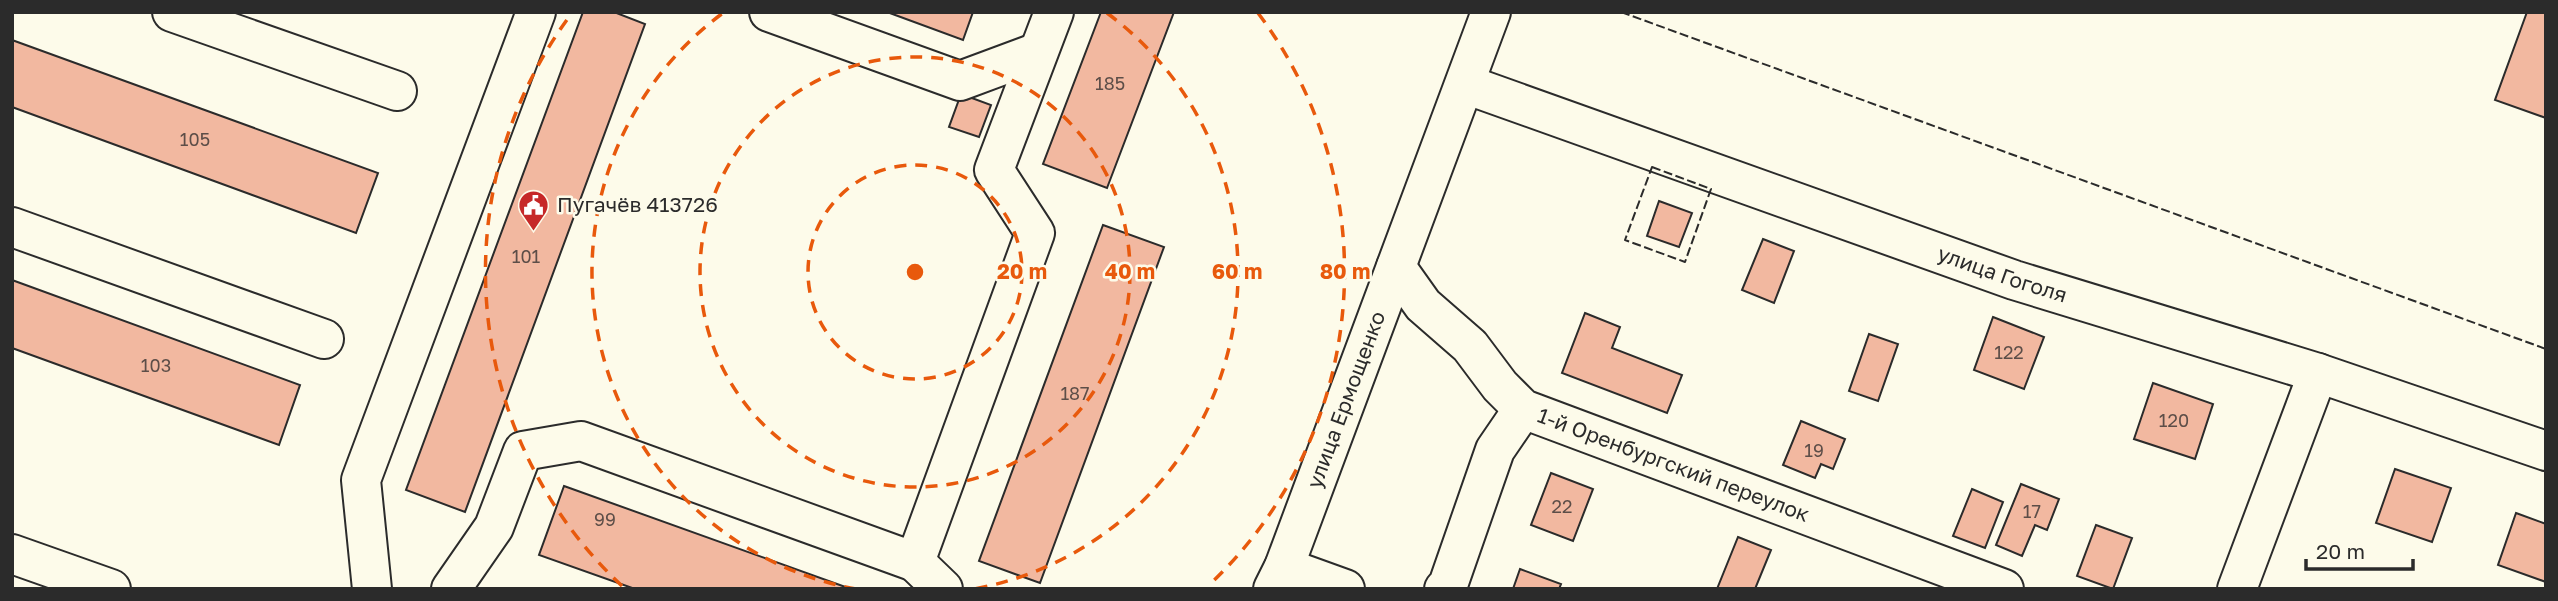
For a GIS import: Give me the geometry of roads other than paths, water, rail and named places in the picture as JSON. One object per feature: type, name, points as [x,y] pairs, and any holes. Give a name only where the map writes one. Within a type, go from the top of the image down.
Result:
[{"type":"main road","points":[[172,12],[397,91]]},
{"type":"main road","points":[[373,589],[361,480],[536,12]]},
{"type":"main road","points":[[769,12],[960,81],[1038,52]]},
{"type":"main road","points":[[915,562],[1035,233],[994,170],[1054,12]]},
{"type":"main road","name":"улица Ермощенко","points":[[1279,578],[1491,12]]},
{"type":"main road","name":"улица Гоголя","points":[[1465,84],[2014,280],[2318,373],[2546,451]]},
{"type":"main road","points":[[12,227],[324,339]]},
{"type":"main road","name":"1-й Оренбургский переулок","points":[[1396,267],[1423,305],[1470,346],[1500,386],[1523,409],[2004,589]]},
{"type":"main road","points":[[2237,589],[2318,373]]},
{"type":"main road","points":[[1444,589],[1448,585],[1495,450],[1523,409]]},
{"type":"main road","points":[[451,589],[494,527],[523,451],[581,441],[915,562],[943,589]]},
{"type":"main road","points":[[12,554],[111,589]]},
{"type":"main road","points":[[1279,578],[1345,589]]},
{"type":"place","name":"Пугачёв 413726","points":[[534,232]]}]
